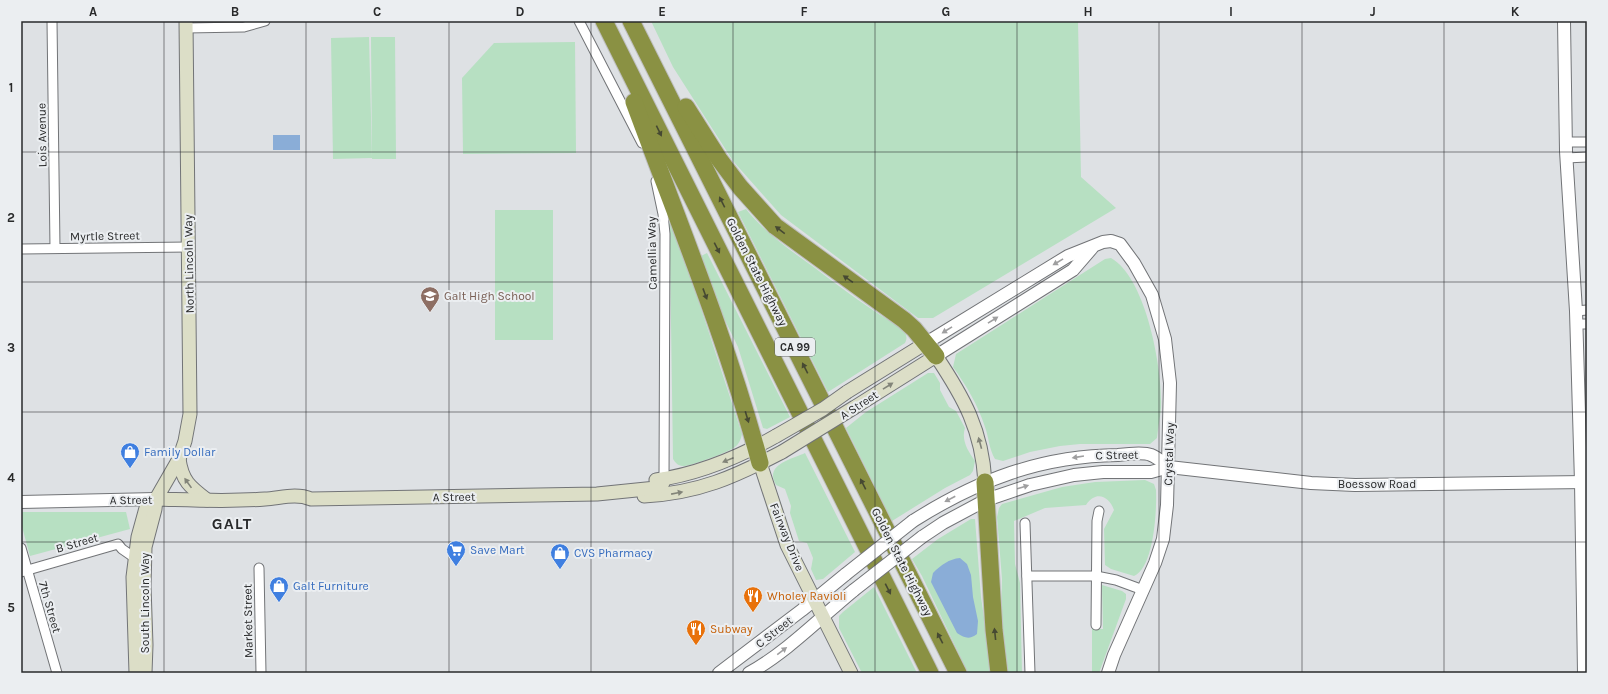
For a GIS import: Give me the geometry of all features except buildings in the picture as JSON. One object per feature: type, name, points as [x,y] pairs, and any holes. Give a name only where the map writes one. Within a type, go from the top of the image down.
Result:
[{"type":"highway","points":[[604,21],[718,331],[758,455]]},
{"type":"highway","name":"Golden State Highway","points":[[604,21],[930,673]]},
{"type":"highway","name":"Golden State Highway","points":[[631,21],[958,673]]},
{"type":"highway","points":[[634,21],[702,135],[731,176],[757,208],[781,230],[904,320],[914,329],[931,350]]},
{"type":"highway","points":[[985,482],[994,630],[999,673]]},
{"type":"main road","name":"North Lincoln Way","points":[[156,499],[179,459],[185,441],[190,414],[186,25]]},
{"type":"main road","name":"A Street","points":[[597,494],[618,486],[664,479],[758,455],[782,452],[855,407],[931,350]]},
{"type":"main road","name":"A Street","points":[[156,499],[266,499],[304,496],[311,499],[597,494],[618,498],[668,495],[714,484],[758,455],[776,436],[823,409],[847,392],[931,350]]},
{"type":"main road","points":[[931,350],[956,386],[966,404],[975,426],[981,447],[985,482]]},
{"type":"main road","name":"Fairway Drive","points":[[758,455],[787,545],[851,673]]},
{"type":"main road","points":[[179,459],[181,471],[188,485],[207,500]]},
{"type":"main road","name":"South Lincoln Way","points":[[136,673],[133,590],[135,558],[138,537],[146,508],[156,499]]},
{"type":"main road","name":"South Lincoln Way","points":[[145,673],[145,547],[156,509],[156,499]]},
{"type":"street","name":"Lois Avenue","points":[[52,21],[55,248]]},
{"type":"street","points":[[186,25],[244,27],[265,21]]},
{"type":"street","name":"Camellia Way","points":[[579,21],[640,140],[656,178],[660,198],[665,234],[664,479]]},
{"type":"street","points":[[1564,21],[1566,158],[1582,310],[1584,673]]},
{"type":"street","points":[[1566,142],[1587,142]]},
{"type":"street","points":[[1566,158],[1587,157]]},
{"type":"street","name":"A Street","points":[[931,350],[1068,256],[1094,247],[1103,242],[1111,241]]},
{"type":"street","name":"Crystal Way","points":[[1108,673],[1155,563],[1162,538],[1167,506],[1170,383],[1165,339],[1160,319],[1148,288],[1127,252],[1120,244],[1111,241]]},
{"type":"street","name":"Myrtle Street","points":[[21,249],[189,247]]},
{"type":"street","name":"A Street","points":[[931,350],[1072,270],[1094,247]]},
{"type":"street","name":"C Street","points":[[719,673],[744,655],[913,521],[938,506],[985,482],[1043,464],[1085,456],[1151,454],[1169,467]]},
{"type":"street","name":"C Street","points":[[749,673],[762,666],[786,648],[854,590],[922,537],[943,523],[986,500],[1030,485],[1054,479],[1103,472],[1151,472],[1169,467]]},
{"type":"street","name":"Boessow Road","points":[[1169,467],[1304,482],[1355,485],[1584,482]]},
{"type":"street","name":"A Street","points":[[21,502],[156,499]]},
{"type":"street","points":[[1096,625],[1096,521],[1099,511]]},
{"type":"street","points":[[1026,523],[1030,673]]},
{"type":"street","name":"B Street","points":[[24,571],[118,544],[122,549],[135,558]]},
{"type":"street","name":"7th Street","points":[[21,548],[24,571],[57,673]]},
{"type":"street","name":"Market Street","points":[[259,568],[261,673]]},
{"type":"street","points":[[1027,576],[1096,576],[1116,580],[1143,590]]},
{"type":"street","points":[[727,673],[742,664],[744,655]]},
{"type":"green space","points":[[651,21],[1078,21],[1081,177],[1116,208],[933,318],[918,318],[781,215],[733,161],[673,67]]},
{"type":"green space","points":[[369,37],[372,158],[333,159],[331,38]]},
{"type":"green space","points":[[371,37],[395,37],[396,159],[372,159]]},
{"type":"green space","points":[[575,42],[576,153],[463,154],[462,78],[494,43]]},
{"type":"green space","points":[[663,200],[696,293],[742,434],[739,443],[731,449],[700,462],[686,466],[677,464],[673,459],[670,255]]},
{"type":"green space","points":[[746,209],[761,226],[787,248],[858,300],[903,329],[906,336],[905,343],[828,392],[738,212]]},
{"type":"green space","points":[[495,210],[553,210],[553,340],[495,340]]},
{"type":"green space","points":[[707,253],[790,417],[767,429],[763,428],[738,347],[719,308],[699,257]]},
{"type":"green space","points":[[1111,258],[1123,268],[1134,284],[1143,304],[1150,326],[1159,371],[1161,391],[1161,408],[1157,438],[1150,444],[1080,444],[1030,452],[1003,461],[995,459],[991,451],[979,411],[967,388],[953,367],[956,354],[1105,259]]},
{"type":"green space","points":[[928,373],[934,373],[940,383],[940,390],[949,407],[956,411],[965,428],[965,441],[975,461],[973,471],[970,475],[945,488],[892,521],[846,428],[866,412]]},
{"type":"green space","points":[[805,453],[855,552],[823,579],[816,580],[811,569],[813,558],[807,543],[799,541],[790,513],[791,506],[785,489],[776,485],[773,477],[774,471],[780,464]]},
{"type":"green space","points":[[1145,480],[1154,484],[1156,490],[1155,523],[1146,562],[1141,571],[1134,576],[1111,569],[1105,565],[1104,529],[1114,510],[1106,498],[1098,496],[1094,497],[1086,505],[1045,508],[1014,521],[1015,564],[1020,583],[1022,673],[1005,673],[1001,618],[1002,579],[997,517],[999,508],[1002,504],[1062,487],[1095,482]]},
{"type":"green space","points":[[21,512],[126,512],[130,529],[30,556],[21,523]]},
{"type":"green space","points":[[971,519],[975,519],[981,597],[992,673],[968,673],[922,576],[912,559],[938,539]]},
{"type":"green space","points":[[1102,585],[1122,591],[1126,594],[1126,599],[1099,673],[1092,673],[1092,629],[1103,629]]},
{"type":"green space","points":[[874,587],[917,673],[862,673],[839,628],[839,616]]},
{"type":"water","points":[[273,135],[300,135],[300,150],[273,150]]},
{"type":"water","points":[[960,558],[967,564],[971,575],[973,597],[978,621],[977,634],[969,638],[957,633],[931,582],[933,573],[939,567],[949,561]]},
{"type":"place","name":"Galt High School","points":[[430,313]]},
{"type":"place","name":"Family Dollar","points":[[130,469]]},
{"type":"place","name":"Save Mart","points":[[456,567]]},
{"type":"place","name":"CVS Pharmacy","points":[[560,570]]},
{"type":"place","name":"Galt Furniture","points":[[279,603]]},
{"type":"place","name":"Wholey Ravioli","points":[[753,613]]},
{"type":"place","name":"Subway","points":[[696,646]]},
{"type":"district","name":"GALT","points":[[232,523]]}]
